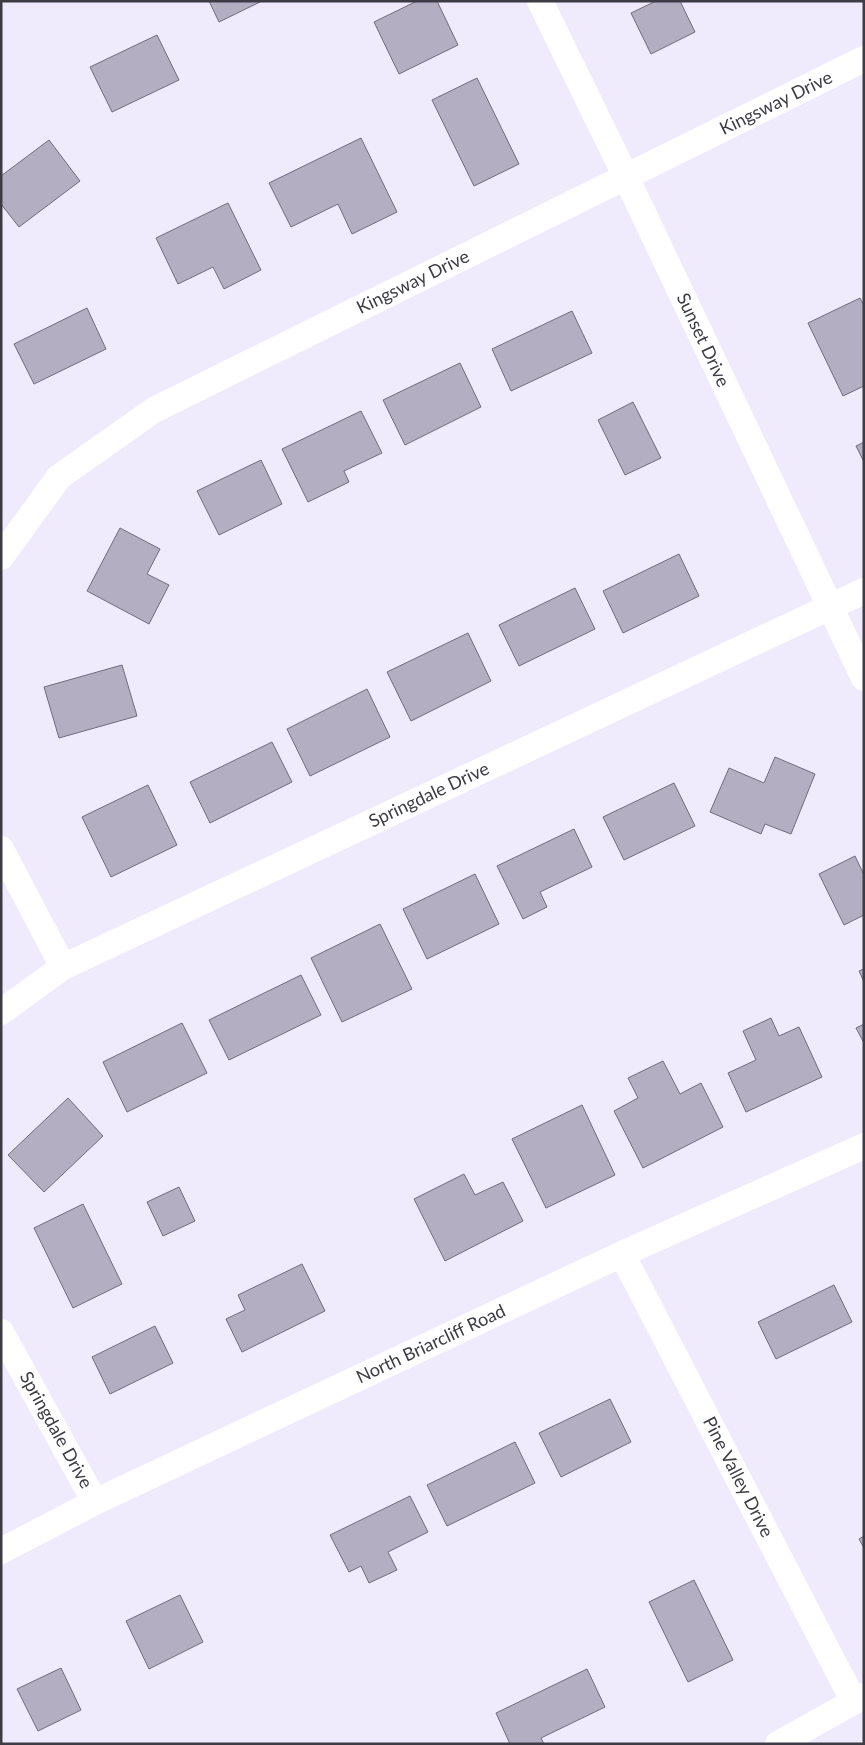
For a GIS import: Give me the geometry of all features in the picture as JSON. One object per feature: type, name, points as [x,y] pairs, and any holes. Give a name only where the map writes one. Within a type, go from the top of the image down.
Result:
[{"type":"street","name":"Sunset Drive","points":[[540,1],[626,177],[864,678]]},
{"type":"street","name":"Kingsway Drive","points":[[1,557],[59,477],[154,410],[864,59]]},
{"type":"street","name":"Springdale Drive","points":[[1,1012],[63,967],[864,591]]},
{"type":"street","points":[[1,849],[63,967]]},
{"type":"street","name":"North Briarcliff Road","points":[[1,1551],[95,1502],[622,1254],[864,1146]]},
{"type":"street","name":"Pine Valley Drive","points":[[622,1254],[859,1698]]},
{"type":"street","name":"Springdale Drive","points":[[1,1332],[95,1502]]},
{"type":"street","points":[[778,1744],[859,1698]]},
{"type":"building","points":[[209,1],[262,1],[219,22]]},
{"type":"building","points":[[417,1],[437,1],[458,45],[399,74],[374,22]]},
{"type":"building","points":[[656,1],[680,1],[695,32],[651,54],[631,13]]},
{"type":"building","points":[[157,35],[179,80],[112,112],[90,67]]},
{"type":"building","points":[[477,78],[519,164],[474,186],[432,100]]},
{"type":"building","points":[[361,138],[397,212],[352,234],[338,204],[291,227],[269,183]]},
{"type":"building","points":[[49,140],[80,181],[19,227],[1,204],[1,176]]},
{"type":"building","points":[[228,203],[261,270],[224,289],[213,267],[178,284],[156,238]]},
{"type":"building","points":[[860,298],[864,306],[864,386],[843,396],[808,323]]},
{"type":"building","points":[[87,308],[106,349],[34,384],[14,344]]},
{"type":"building","points":[[572,311],[592,353],[511,391],[492,349]]},
{"type":"building","points":[[460,363],[481,407],[405,445],[383,400]]},
{"type":"building","points":[[633,402],[661,458],[625,475],[598,420]]},
{"type":"building","points":[[361,411],[382,453],[344,471],[349,482],[308,502],[282,449]]},
{"type":"building","points":[[864,442],[864,462],[856,446]]},
{"type":"building","points":[[261,460],[282,504],[219,535],[197,491]]},
{"type":"building","points":[[120,528],[160,549],[147,574],[169,585],[149,624],[87,591]]},
{"type":"building","points":[[679,554],[699,596],[623,633],[603,591]]},
{"type":"building","points":[[575,588],[595,629],[519,666],[499,625]]},
{"type":"building","points":[[468,633],[491,681],[411,721],[387,672]]},
{"type":"building","points":[[122,665],[137,716],[59,738],[44,687]]},
{"type":"building","points":[[367,689],[390,737],[310,776],[287,729]]},
{"type":"building","points":[[272,742],[292,782],[210,823],[190,782]]},
{"type":"building","points":[[775,757],[815,774],[791,834],[765,824],[761,834],[710,812],[729,768],[764,783]]},
{"type":"building","points":[[674,783],[695,826],[624,860],[603,817]]},
{"type":"building","points":[[148,785],[177,845],[111,877],[82,817]]},
{"type":"building","points":[[574,829],[592,867],[540,892],[547,907],[523,919],[497,866]]},
{"type":"building","points":[[855,856],[864,875],[864,915],[844,925],[819,874]]},
{"type":"building","points":[[475,874],[499,924],[427,959],[403,909]]},
{"type":"building","points":[[380,924],[412,989],[342,1022],[311,958]]},
{"type":"building","points":[[864,969],[864,982],[859,971]]},
{"type":"building","points":[[301,975],[321,1015],[229,1060],[209,1020]]},
{"type":"building","points":[[771,1018],[779,1036],[799,1027],[822,1077],[746,1112],[728,1073],[756,1060],[743,1031]]},
{"type":"building","points":[[182,1023],[207,1073],[127,1112],[103,1062]]},
{"type":"building","points":[[864,1024],[864,1043],[856,1028]]},
{"type":"building","points":[[663,1061],[680,1094],[701,1083],[723,1127],[643,1168],[614,1111],[638,1098],[628,1078]]},
{"type":"building","points":[[68,1098],[103,1136],[44,1192],[8,1155]]},
{"type":"building","points":[[582,1105],[615,1175],[546,1208],[512,1139]]},
{"type":"building","points":[[464,1174],[475,1195],[503,1182],[523,1221],[445,1261],[414,1199]]},
{"type":"building","points":[[179,1187],[195,1221],[163,1236],[147,1202]]},
{"type":"building","points":[[83,1204],[122,1284],[73,1308],[34,1228]]},
{"type":"building","points":[[302,1264],[325,1311],[242,1352],[226,1319],[245,1310],[238,1295]]},
{"type":"building","points":[[834,1285],[852,1322],[776,1359],[758,1322]]},
{"type":"building","points":[[155,1326],[173,1363],[110,1394],[92,1357]]},
{"type":"building","points":[[610,1399],[631,1442],[561,1477],[539,1433]]},
{"type":"building","points":[[515,1442],[535,1483],[447,1526],[427,1485]]},
{"type":"building","points":[[410,1496],[428,1532],[388,1552],[397,1570],[369,1583],[361,1566],[349,1572],[330,1535]]},
{"type":"building","points":[[864,1536],[864,1548],[859,1539]]},
{"type":"building","points":[[694,1580],[733,1660],[688,1682],[649,1602]]},
{"type":"building","points":[[180,1595],[203,1642],[149,1669],[126,1621]]},
{"type":"building","points":[[61,1668],[81,1710],[38,1731],[17,1689]]},
{"type":"building","points":[[587,1669],[605,1707],[541,1738],[544,1744],[510,1744],[496,1713]]}]
